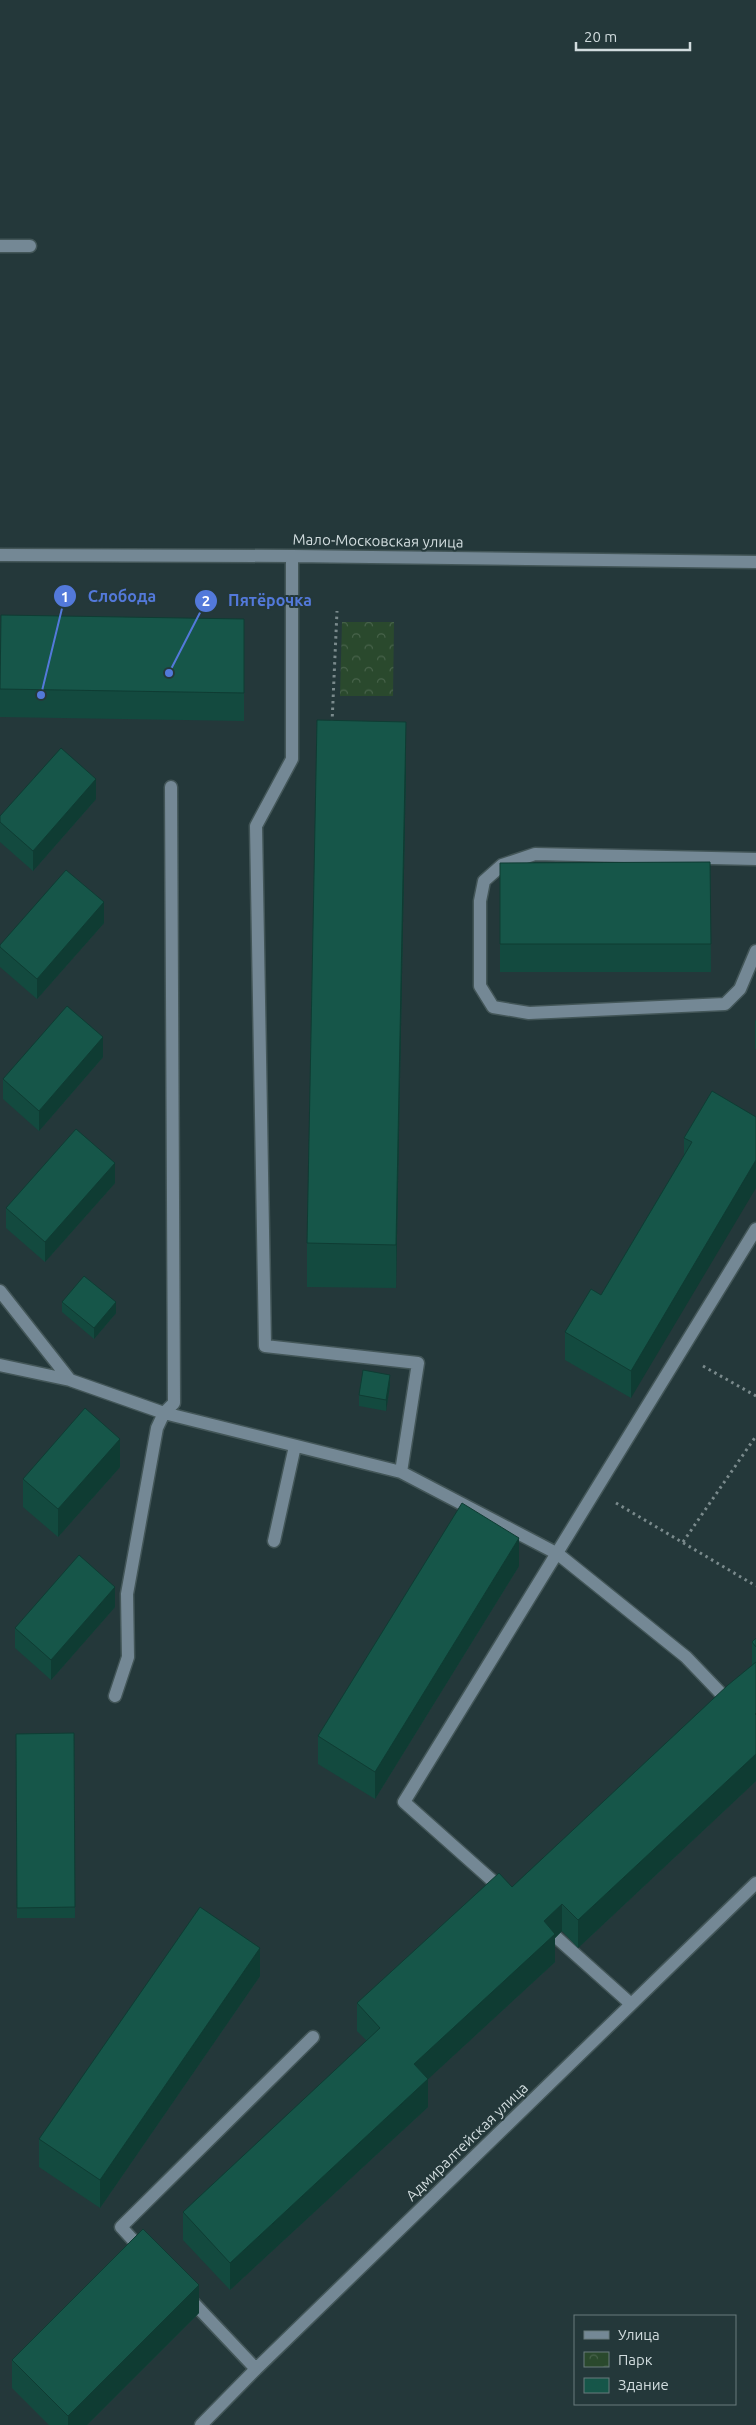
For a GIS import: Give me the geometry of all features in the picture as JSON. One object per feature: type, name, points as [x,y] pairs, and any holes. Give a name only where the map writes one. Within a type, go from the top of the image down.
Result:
[{"type":"street","points":[[0,246],[30,246]]},
{"type":"street","name":"Мало-Московская улица","points":[[0,555],[292,556],[756,562]]},
{"type":"street","points":[[292,556],[292,759],[256,826],[265,1346],[418,1363],[401,1472]]},
{"type":"street","points":[[115,1696],[128,1657],[127,1594],[156,1428],[164,1413],[174,1402],[171,786]]},
{"type":"street","points":[[756,859],[535,854],[502,865],[484,882],[480,901],[480,986],[493,1007],[529,1013],[725,1004],[740,989],[756,951]]},
{"type":"street","points":[[513,1899],[404,1802],[756,1229]]},
{"type":"street","points":[[0,1291],[70,1380]]},
{"type":"street","points":[[0,1365],[70,1380],[164,1413],[401,1472],[558,1554],[686,1657],[733,1707]]},
{"type":"street","points":[[274,1540],[295,1446]]},
{"type":"street","name":"Адмиралтейская улица","points":[[201,2425],[256,2369],[756,1883]]},
{"type":"street","points":[[556,1937],[631,2004]]},
{"type":"street","points":[[154,2262],[121,2227],[313,2037]]},
{"type":"street","points":[[181,2290],[256,2369]]},
{"type":"path","points":[[332,732],[337,611]]},
{"type":"path","points":[[681,1353],[756,1396]]},
{"type":"path","points":[[683,1542],[756,1436]]},
{"type":"path","points":[[596,1492],[756,1586]]},
{"type":"green space","points":[[342,622],[394,622],[393,696],[340,696]]},
{"type":"building","points":[[1,615],[244,619],[244,693],[0,689]]},
{"type":"building","points":[[317,720],[406,722],[396,1245],[307,1243]]},
{"type":"building","points":[[61,748],[96,779],[33,851],[0,822],[0,816]]},
{"type":"building","points":[[710,862],[711,944],[500,944],[500,863]]},
{"type":"building","points":[[66,870],[104,902],[37,979],[0,945]]},
{"type":"building","points":[[67,1006],[103,1037],[39,1111],[3,1079]]},
{"type":"building","points":[[712,1091],[756,1117],[756,1160],[631,1371],[565,1332],[591,1289],[601,1295],[692,1142],[684,1138]]},
{"type":"building","points":[[76,1129],[115,1163],[45,1242],[6,1208]]},
{"type":"building","points":[[84,1276],[116,1302],[94,1328],[62,1302]]},
{"type":"building","points":[[363,1370],[390,1375],[386,1400],[359,1395]]},
{"type":"building","points":[[85,1408],[120,1439],[58,1509],[23,1479]]},
{"type":"building","points":[[462,1503],[519,1538],[375,1772],[318,1736]]},
{"type":"building","points":[[79,1555],[115,1587],[51,1660],[15,1628]]},
{"type":"building","points":[[756,1638],[756,1647],[752,1642]]},
{"type":"building","points":[[756,1662],[756,1754],[578,1920],[562,1904],[544,1921],[555,1934],[414,2064],[428,2079],[230,2263],[183,2212],[380,2028],[357,2003],[499,1873],[512,1887],[728,1685]]},
{"type":"building","points":[[74,1733],[75,1907],[17,1908],[16,1734]]},
{"type":"building","points":[[200,1907],[260,1948],[100,2180],[39,2139]]},
{"type":"building","points":[[143,2229],[199,2285],[68,2416],[12,2360]]},
{"type":"place","name":"Пятёрочка","points":[[169,673]]},
{"type":"place","name":"Слобода","points":[[41,695]]}]
